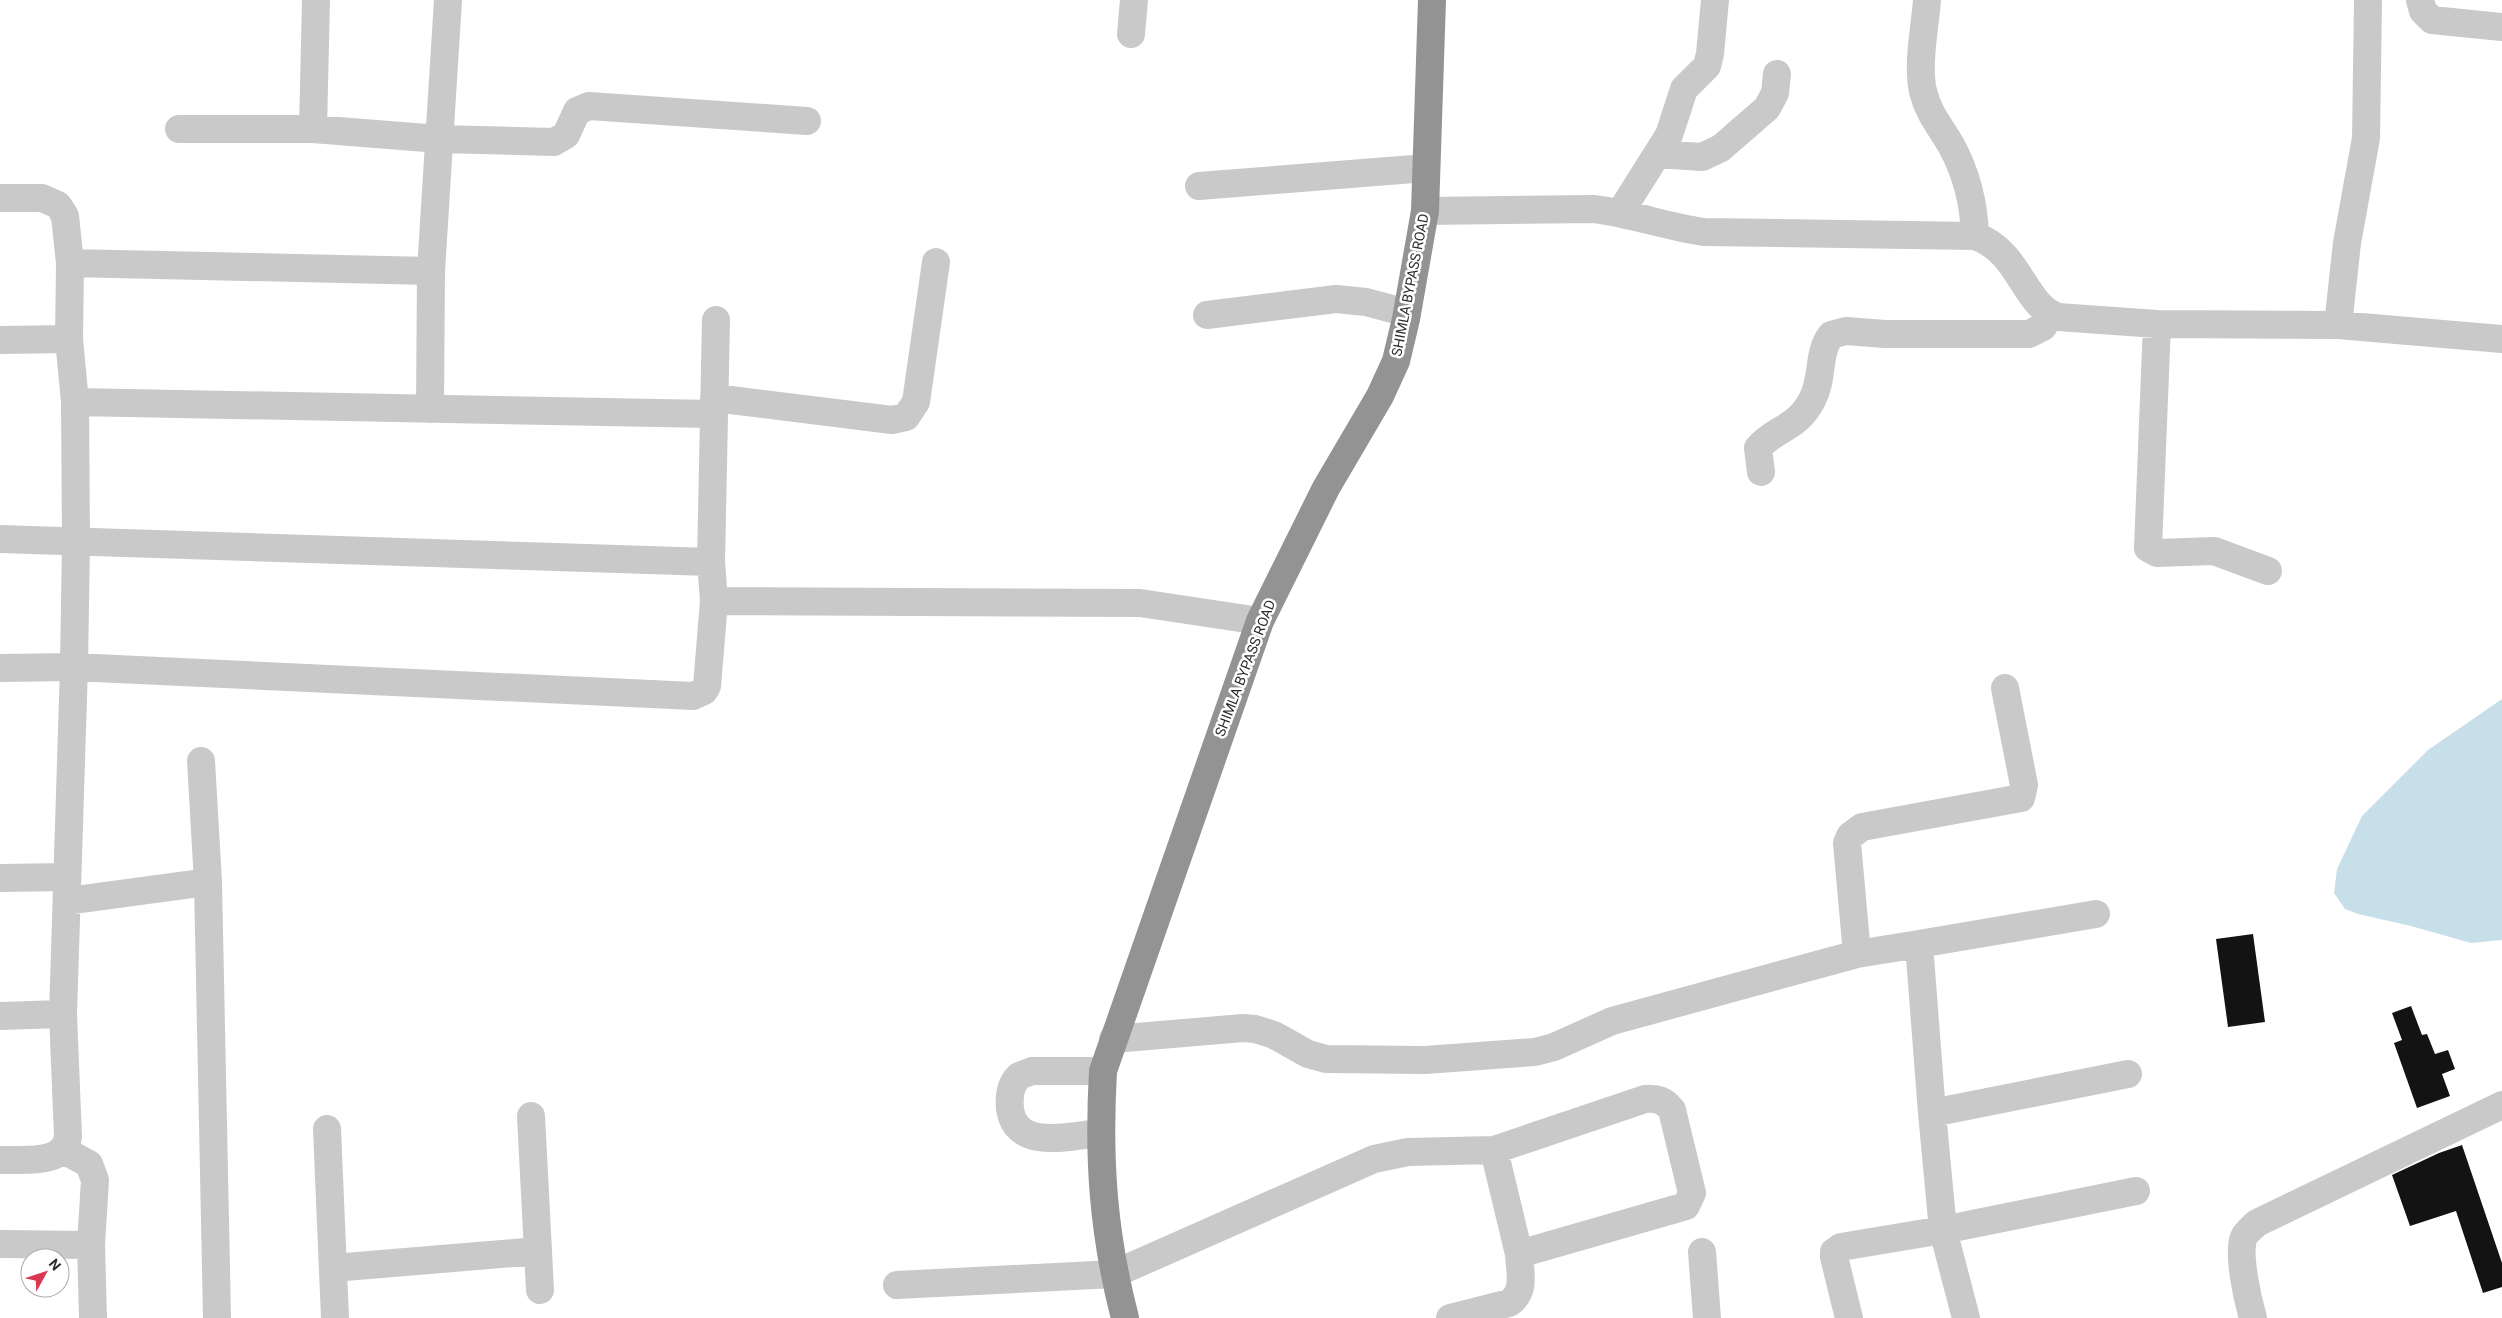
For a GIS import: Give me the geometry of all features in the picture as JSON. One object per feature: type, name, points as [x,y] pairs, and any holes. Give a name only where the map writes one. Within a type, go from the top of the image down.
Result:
[{"type":"highway","name":"SHIMLA BYPASS ROAD","points":[[1125,1318],[1114,1274],[1102,1186],[1100,1133],[1103,1071],[1260,621],[1326,488],[1380,396],[1396,361],[1407,313],[1425,211],[1432,0]]},
{"type":"street","points":[[313,130],[316,0]]},
{"type":"street","points":[[430,409],[431,271],[448,0]]},
{"type":"street","points":[[1130,34],[1134,0]]},
{"type":"street","points":[[1620,213],[1669,135],[1684,89],[1709,61],[1715,0]]},
{"type":"street","points":[[1927,0],[1922,90],[1929,112],[1950,144],[1970,191],[1974,210],[1975,236]]},
{"type":"street","points":[[2338,325],[2347,242],[2366,138],[2368,0]]},
{"type":"street","points":[[2420,0],[2423,11],[2432,20],[2502,27]]},
{"type":"street","points":[[1657,154],[1702,157],[1720,148],[1767,108],[1775,93],[1777,74]]},
{"type":"street","points":[[179,129],[313,130],[439,139],[554,142],[566,136],[577,111],[589,106],[807,121]]},
{"type":"street","points":[[1199,186],[1426,168]]},
{"type":"street","points":[[0,198],[42,198],[58,205],[65,216],[70,263],[69,339],[75,402],[76,541],[74,667],[62,1014],[68,1137],[63,1150],[55,1155],[43,1158],[0,1160]]},
{"type":"street","points":[[1425,211],[1594,209],[1620,213],[1676,228],[1704,232],[1975,236],[1986,240],[2004,253],[2039,304],[2050,314],[2067,318],[2157,324],[2338,325],[2502,339]]},
{"type":"street","points":[[75,402],[430,409],[714,406],[892,420],[906,417],[916,402],[936,262]]},
{"type":"street","points":[[70,263],[431,271]]},
{"type":"street","points":[[1207,315],[1336,299],[1366,302],[1407,313]]},
{"type":"street","points":[[1761,472],[1758,448],[1800,418],[1812,402],[1820,381],[1824,347],[1831,335],[1846,330],[1885,334],[2029,334],[2043,327],[2050,314]]},
{"type":"street","points":[[0,668],[74,667],[693,696],[704,691],[707,686],[714,601],[711,562],[716,320]]},
{"type":"street","points":[[2157,324],[2148,548],[2157,553],[2214,551],[2268,571]]},
{"type":"street","points":[[0,340],[69,339]]},
{"type":"street","points":[[0,539],[711,562]]},
{"type":"street","points":[[714,601],[1140,604],[1260,621]]},
{"type":"street","points":[[1857,954],[1847,843],[1855,831],[1862,827],[2021,798],[2024,785],[2005,688]]},
{"type":"street","points":[[201,761],[208,882],[217,1318]]},
{"type":"street","points":[[0,878],[66,889],[208,882]]},
{"type":"street","points":[[1113,1039],[1256,1028],[1274,1035],[1313,1056],[1326,1059],[1425,1060],[1535,1052],[1554,1047],[1612,1020],[1857,954],[2096,914]]},
{"type":"street","points":[[1919,944],[1932,1113],[1944,1230],[1966,1318]]},
{"type":"street","points":[[0,1016],[62,1014]]},
{"type":"street","points":[[1100,1133],[1047,1139],[1029,1135],[1017,1128],[1012,1117],[1010,1091],[1018,1076],[1032,1071],[1103,1071]]},
{"type":"street","points":[[1932,1113],[2128,1074]]},
{"type":"street","points":[[897,1285],[1114,1274],[1374,1159],[1408,1152],[1494,1150],[1645,1099],[1661,1100],[1672,1110],[1692,1193],[1686,1206],[1519,1254]]},
{"type":"street","points":[[2253,1318],[2246,1292],[2242,1249],[2244,1238],[2257,1223],[2502,1105]]},
{"type":"street","points":[[531,1116],[540,1290]]},
{"type":"street","points":[[327,1129],[335,1318]]},
{"type":"street","points":[[63,1150],[89,1164],[94,1172],[91,1245],[93,1318]]},
{"type":"street","points":[[1450,1318],[1509,1303],[1521,1288],[1519,1254],[1494,1150]]},
{"type":"street","points":[[1849,1318],[1834,1257],[1837,1249],[1944,1230],[2136,1191]]},
{"type":"street","points":[[0,1244],[91,1245]]},
{"type":"street","points":[[333,1268],[538,1251]]},
{"type":"street","points":[[1702,1252],[1707,1318]]},
{"type":"water","points":[[2502,699],[2502,940],[2471,943],[2345,909],[2334,893],[2337,869],[2362,816],[2428,750]]},
{"type":"building","points":[[2253,934],[2265,1022],[2228,1027],[2216,939]]},
{"type":"building","points":[[2411,1006],[2422,1035],[2427,1034],[2435,1054],[2448,1050],[2455,1069],[2442,1074],[2450,1096],[2417,1108],[2394,1043],[2402,1040],[2392,1013]]},
{"type":"building","points":[[2462,1145],[2502,1263],[2502,1287],[2483,1293],[2456,1211],[2410,1226],[2392,1175],[2439,1153]]}]
